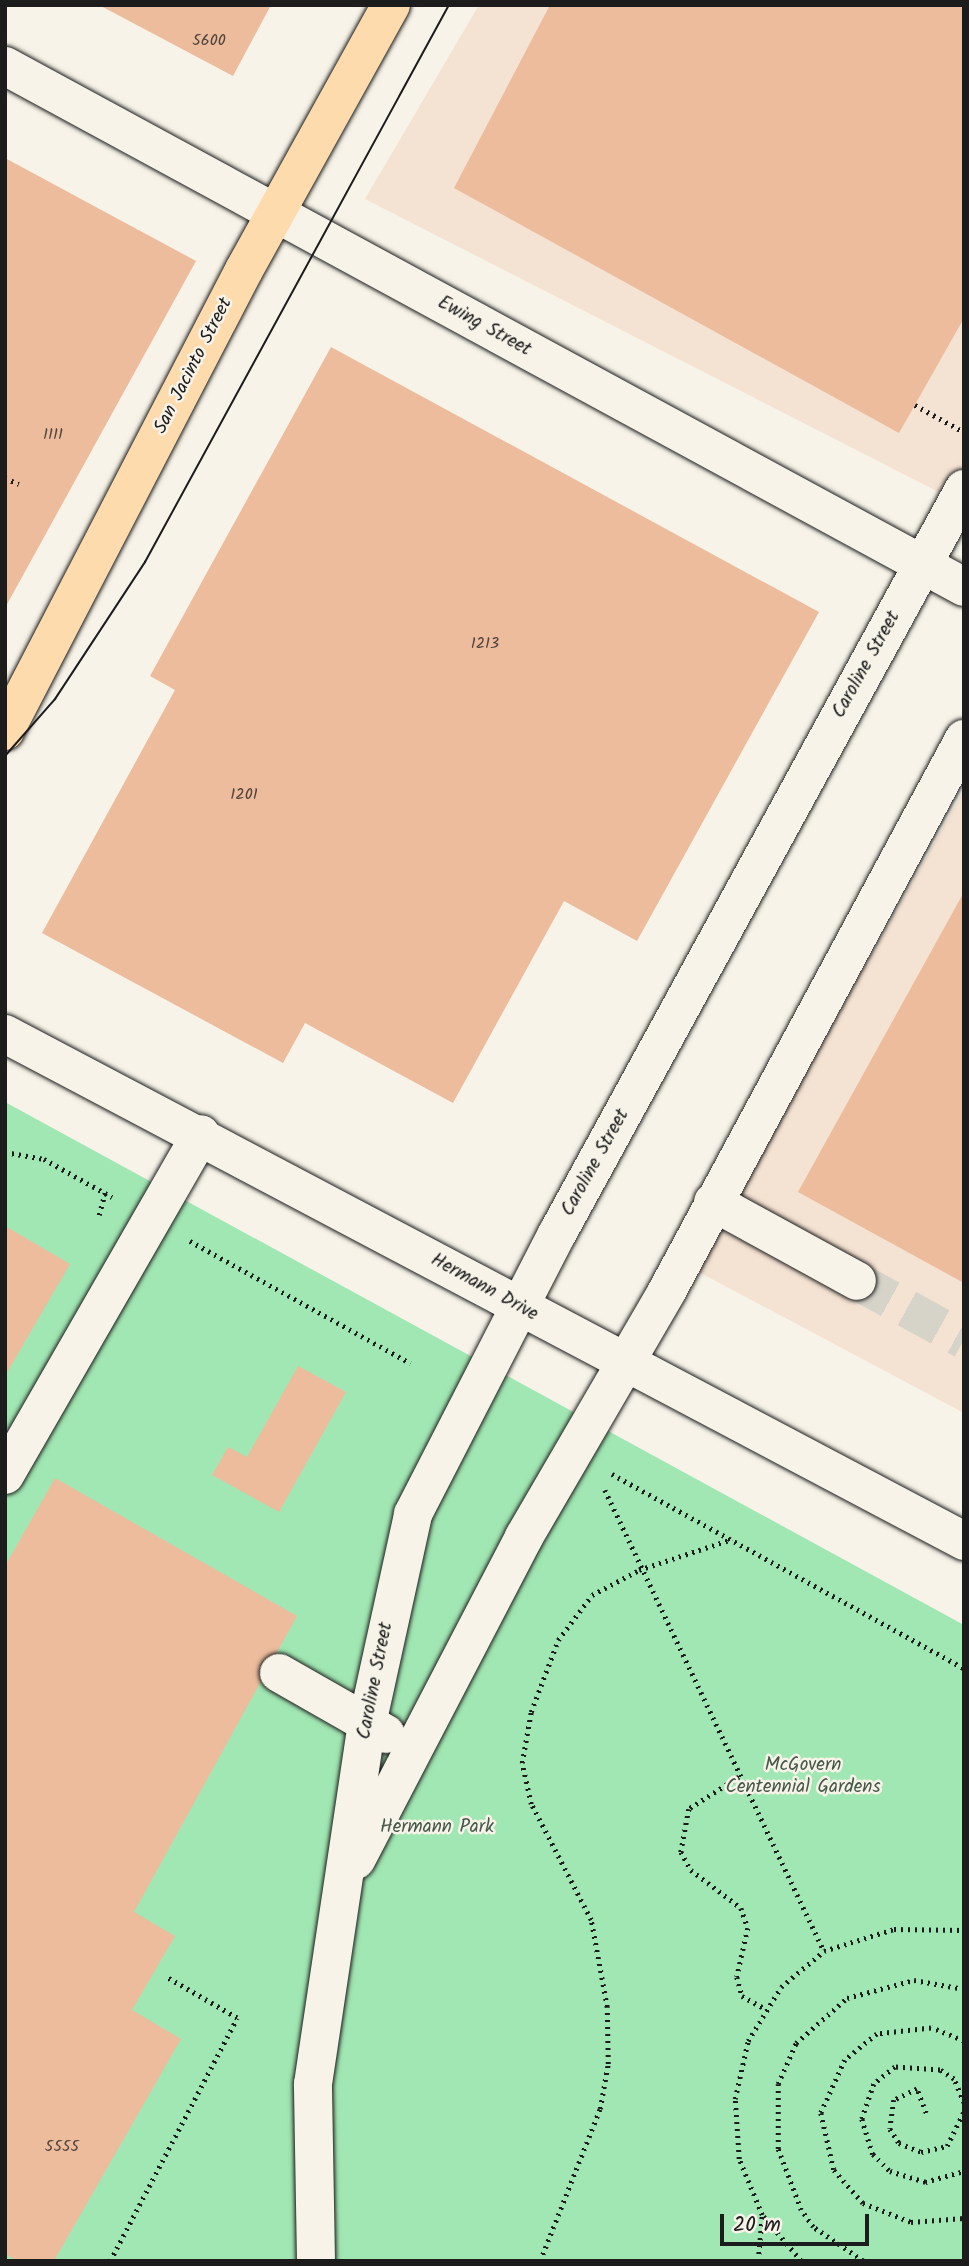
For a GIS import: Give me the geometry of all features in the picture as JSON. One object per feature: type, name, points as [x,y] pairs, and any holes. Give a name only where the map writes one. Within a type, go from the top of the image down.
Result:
[{"type":"main road","name":"San Jacinto Street","points":[[5,731],[274,214],[391,5]]},
{"type":"street","name":"Ewing Street","points":[[5,66],[964,587]]},
{"type":"street","name":"Caroline Street","points":[[316,2261],[313,2084],[367,1724],[413,1514],[519,1307],[964,489]]},
{"type":"street","name":"Caroline Street","points":[[345,1880],[416,1751],[523,1537],[624,1364],[964,739]]},
{"type":"street","name":"Hermann Drive","points":[[5,1034],[201,1134],[624,1364],[964,1541]]},
{"type":"street","points":[[5,1475],[201,1134]]},
{"type":"street","points":[[713,1202],[857,1282]]},
{"type":"street","points":[[279,1673],[416,1751]]},
{"type":"path","points":[[915,405],[964,432]]},
{"type":"path","points":[[5,478],[19,484]]},
{"type":"path","points":[[5,1152],[44,1159],[410,1363]]},
{"type":"path","points":[[605,1469],[964,1668]]},
{"type":"path","points":[[598,1475],[639,1570],[824,1951]]},
{"type":"path","points":[[540,2261],[600,2109],[608,2064],[607,2007],[591,1920],[535,1815],[522,1763],[531,1712],[558,1640],[592,1595],[639,1570],[732,1539]]},
{"type":"path","points":[[738,1777],[689,1809],[681,1852],[691,1870],[741,1909],[748,1927],[737,1977],[742,1996],[765,2009]]},
{"type":"path","points":[[801,2261],[762,2214],[739,2159],[735,2099],[748,2041],[765,2009],[801,1966],[824,1951],[894,1929],[964,1930]]},
{"type":"path","points":[[110,2261],[237,2018],[166,1977]]},
{"type":"path","points":[[863,2261],[813,2227],[801,2210],[778,2148],[778,2084],[796,2043],[847,1998],[914,1980],[964,1989]]},
{"type":"path","points":[[964,2041],[931,2028],[877,2034],[845,2060],[821,2113],[834,2170],[863,2203],[911,2222],[964,2218]]},
{"type":"path","points":[[964,2103],[954,2079],[940,2070],[895,2067],[874,2084],[862,2119],[873,2154],[890,2171],[925,2182],[964,2171]]},
{"type":"path","points":[[926,2113],[917,2089],[894,2100],[890,2129],[899,2143],[935,2152],[957,2135],[964,2111]]},
{"type":"path","points":[[758,2261],[762,2214]]},
{"type":"shaded area","points":[[479,5],[964,5],[964,505],[365,199]]},
{"type":"shaded area","points":[[964,790],[964,1413],[695,1270]]},
{"type":"green space","name":"Hermann Park","points":[[5,1102],[964,1625],[964,2261],[5,2261]]},
{"type":"building","points":[[99,5],[271,5],[233,76]]},
{"type":"building","points":[[550,5],[964,5],[964,318],[899,433],[454,188]]},
{"type":"building","points":[[5,158],[196,261],[5,608]]},
{"type":"building","points":[[331,347],[819,612],[637,941],[564,901],[453,1103],[305,1023],[283,1063],[42,933],[175,690],[150,676]]},
{"type":"building","points":[[964,892],[964,1283],[798,1192]]},
{"type":"building","points":[[5,1226],[70,1264],[5,1376]]},
{"type":"building","points":[[298,1366],[346,1392],[279,1512],[212,1475],[228,1447],[247,1457]]},
{"type":"building","points":[[55,1478],[297,1616],[134,1912],[175,1936],[132,2010],[181,2039],[54,2261],[17,2261],[5,2254],[5,1566]]},
{"type":"tunnel","points":[[857,1281],[964,1340]]},
{"type":"tram line","points":[[5,756],[55,699],[145,562],[449,5]]},
{"type":"park label","name":"McGovern Centennial Gardens","points":[[803,1777]]}]
